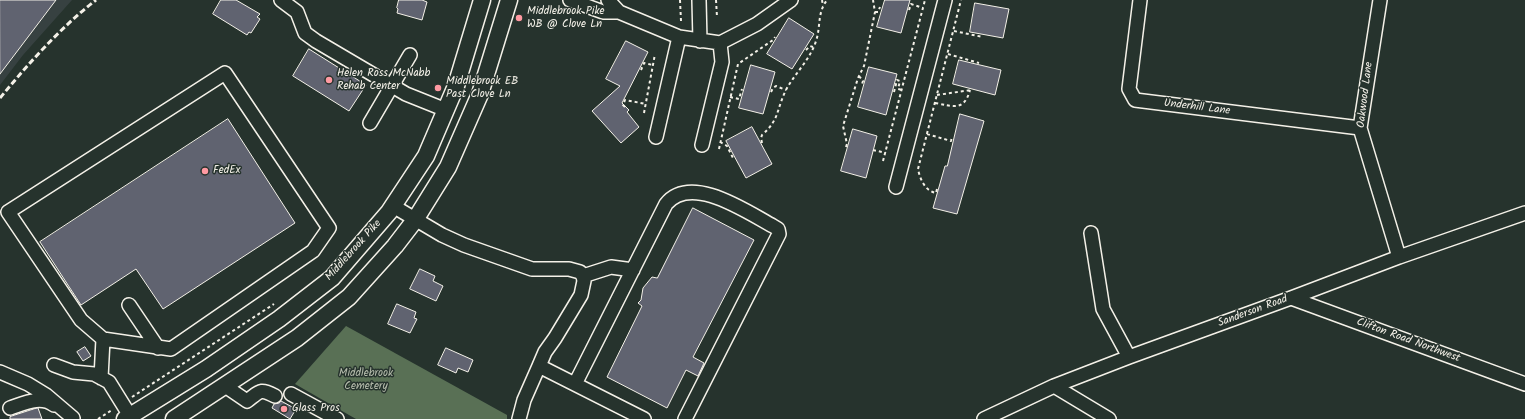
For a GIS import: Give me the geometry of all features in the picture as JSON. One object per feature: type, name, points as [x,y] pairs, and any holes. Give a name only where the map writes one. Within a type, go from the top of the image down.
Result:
[{"type":"main road","name":"Middlebrook Pike","points":[[129,418],[206,369],[279,318],[332,278],[393,206],[426,156],[446,110],[456,86],[482,0]]},
{"type":"main road","points":[[174,419],[297,338],[349,297],[395,246],[416,220],[448,167],[480,94],[509,0]]},
{"type":"street","points":[[281,0],[297,12],[305,33],[308,36],[406,94],[446,110]]},
{"type":"street","points":[[570,0],[603,12],[619,12],[679,38],[720,43],[757,24],[791,0]]},
{"type":"street","points":[[608,0],[619,12]]},
{"type":"street","points":[[698,0],[700,40]]},
{"type":"street","points":[[896,187],[945,0]]},
{"type":"street","name":"Underhill Lane","points":[[1140,0],[1129,89],[1134,100],[1360,128]]},
{"type":"street","name":"Oakwood Lane","points":[[1380,0],[1360,128],[1399,257]]},
{"type":"street","points":[[656,137],[679,38]]},
{"type":"street","points":[[702,145],[722,62],[720,43]]},
{"type":"street","points":[[370,123],[410,55]]},
{"type":"street","points":[[224,73],[328,228],[313,251],[171,349],[103,339],[81,320],[8,212],[224,73]]},
{"type":"street","points":[[575,384],[666,204],[676,195],[691,192],[716,196],[774,226],[778,229],[779,234],[685,419]]},
{"type":"street","points":[[393,206],[442,235],[464,246],[532,269],[576,270],[583,276],[584,281],[581,295],[545,352],[524,400],[519,419]]},
{"type":"street","name":"Sanderson Road","points":[[984,419],[1054,386],[1129,357],[1525,212]]},
{"type":"street","points":[[1091,233],[1103,309],[1129,357]]},
{"type":"street","points":[[583,276],[611,267],[633,270]]},
{"type":"street","name":"Clifton Road Northwest","points":[[1291,298],[1525,384]]},
{"type":"street","points":[[129,305],[158,348]]},
{"type":"street","points":[[101,378],[103,339]]},
{"type":"street","points":[[54,365],[73,372],[94,374],[109,382],[129,418]]},
{"type":"street","points":[[539,366],[644,419]]},
{"type":"street","points":[[0,372],[28,384],[46,395],[73,418]]},
{"type":"street","points":[[225,386],[247,401],[264,390],[275,396]]},
{"type":"street","points":[[1054,386],[1109,419]]},
{"type":"street","points":[[291,394],[337,419]]},
{"type":"street","points":[[4,411],[35,400],[51,403],[73,418]]},
{"type":"path","points":[[680,0],[681,21]]},
{"type":"path","points":[[716,0],[717,17]]},
{"type":"path","points":[[762,142],[762,136],[776,120],[786,90],[814,47],[822,0]]},
{"type":"path","points":[[822,6],[827,0]]},
{"type":"path","points":[[872,0],[876,12]]},
{"type":"path","points":[[883,161],[925,0]]},
{"type":"path","points":[[937,189],[936,193],[928,189],[923,183],[918,169],[961,0]]},
{"type":"path","points":[[909,10],[911,4],[923,8]]},
{"type":"path","points":[[846,147],[847,144],[843,126],[859,76],[864,66],[876,12],[878,12],[880,7]]},
{"type":"path","points":[[954,31],[983,37]]},
{"type":"path","points":[[719,149],[738,64],[774,40],[775,37]]},
{"type":"path","points":[[806,50],[810,46],[814,47]]},
{"type":"path","points":[[644,113],[655,54]]},
{"type":"path","points":[[948,54],[979,62]]},
{"type":"path","points":[[641,70],[644,63],[653,65]]},
{"type":"path","points":[[859,76],[863,81],[862,84]]},
{"type":"path","points":[[894,92],[897,80],[900,81],[898,89],[902,90]]},
{"type":"path","points":[[771,92],[772,88],[776,86],[786,90]]},
{"type":"path","points":[[730,97],[739,99],[742,89]]},
{"type":"path","points":[[935,102],[949,105],[962,105],[966,102],[971,90],[937,95]]},
{"type":"path","points":[[625,108],[623,105],[625,100],[646,104]]},
{"type":"path","points":[[927,134],[951,141],[952,137]]},
{"type":"path","points":[[720,142],[727,146],[733,158]]},
{"type":"path","points":[[873,150],[886,153]]},
{"type":"shaded area","points":[[0,0],[72,0],[23,55],[0,85]]},
{"type":"green space","name":"Middlebrook Cemetery","points":[[346,326],[507,415],[507,419],[356,419],[295,384]]},
{"type":"building","points":[[0,0],[56,0],[0,74]]},
{"type":"building","points":[[221,0],[236,0],[260,14],[257,17],[260,19],[251,33],[249,32],[247,35],[213,14]]},
{"type":"building","points":[[399,0],[422,0],[427,2],[422,20],[397,13]]},
{"type":"building","points":[[885,0],[910,0],[901,33],[877,27]]},
{"type":"building","points":[[975,3],[1009,9],[1003,38],[970,32]]},
{"type":"building","points":[[789,18],[814,34],[792,69],[767,54]]},
{"type":"building","points":[[626,41],[648,52],[622,103],[629,110],[627,112],[639,127],[621,143],[592,111],[620,86],[606,79]]},
{"type":"building","name":"Helen Ross McNabb Rehab Center","points":[[309,49],[366,85],[349,111],[293,76]]},
{"type":"building","points":[[959,60],[1001,70],[995,95],[953,84]]},
{"type":"building","points":[[751,65],[775,72],[763,114],[739,108]]},
{"type":"building","points":[[869,67],[897,74],[886,115],[858,107]]},
{"type":"building","points":[[960,114],[984,121],[957,214],[933,208],[945,166],[947,166]]},
{"type":"building","name":"FedEx","points":[[228,119],[295,223],[163,309],[136,269],[81,305],[40,242]]},
{"type":"building","points":[[752,127],[772,164],[746,178],[726,141]]},
{"type":"building","points":[[853,129],[877,136],[866,178],[841,171]]},
{"type":"building","points":[[693,208],[754,240],[693,357],[704,363],[698,376],[686,370],[667,408],[607,377],[642,306],[638,303],[641,300],[643,288],[652,277],[657,278]]},
{"type":"building","points":[[420,269],[435,276],[433,281],[443,286],[436,301],[410,289]]},
{"type":"building","points":[[397,304],[416,312],[414,318],[417,319],[410,333],[388,324]]},
{"type":"building","points":[[85,347],[91,356],[83,361],[77,352]]},
{"type":"building","points":[[446,348],[473,360],[468,372],[458,368],[456,373],[438,365]]},
{"type":"building","name":"Glass Pros","points":[[281,401],[296,409],[290,419],[272,408],[274,404]]},
{"type":"building","points":[[38,408],[42,419],[10,419],[10,417]]},
{"type":"railway","points":[[0,98],[45,46],[96,0]]},
{"type":"place","name":"Middlebrook Pike WB @ Clove Ln","points":[[519,18]]},
{"type":"place","name":"Helen Ross McNabb Rehab Center","points":[[329,80]]},
{"type":"place","name":"Middlebrook EB Past Clove Ln","points":[[438,88]]},
{"type":"place","name":"FedEx","points":[[205,171]]},
{"type":"place","name":"Glass Pros","points":[[284,409]]}]
